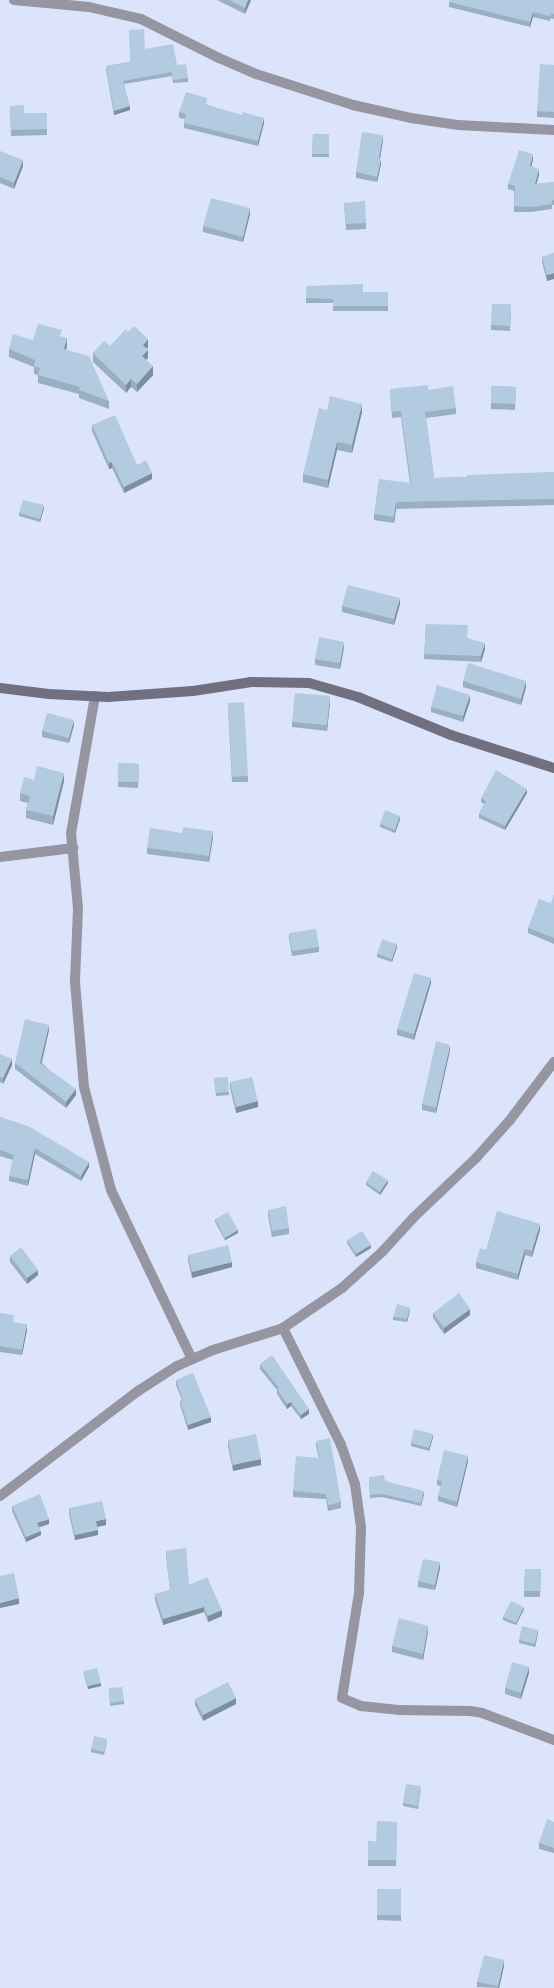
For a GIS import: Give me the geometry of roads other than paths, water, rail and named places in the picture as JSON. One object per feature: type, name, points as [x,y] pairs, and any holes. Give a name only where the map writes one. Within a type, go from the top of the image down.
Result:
[{"type":"street","points":[[14,0],[89,7],[141,19],[256,74],[353,105],[411,118],[458,125],[554,130]]},
{"type":"street","points":[[0,688],[49,694],[96,696],[193,691],[251,682],[309,683],[358,697],[451,735],[554,768]]},
{"type":"street","points":[[96,696],[71,834],[78,909],[76,982],[84,1087],[111,1190],[192,1359]]},
{"type":"street","points":[[0,857],[73,848]]},
{"type":"street","points":[[0,1496],[138,1391],[177,1366],[192,1359],[283,1328],[342,1288],[382,1252],[486,1147],[510,1120],[554,1062]]},
{"type":"street","points":[[283,1328],[341,1446],[355,1484],[361,1528],[359,1593],[342,1698],[361,1706],[398,1710],[470,1710],[482,1713],[554,1740]]}]
